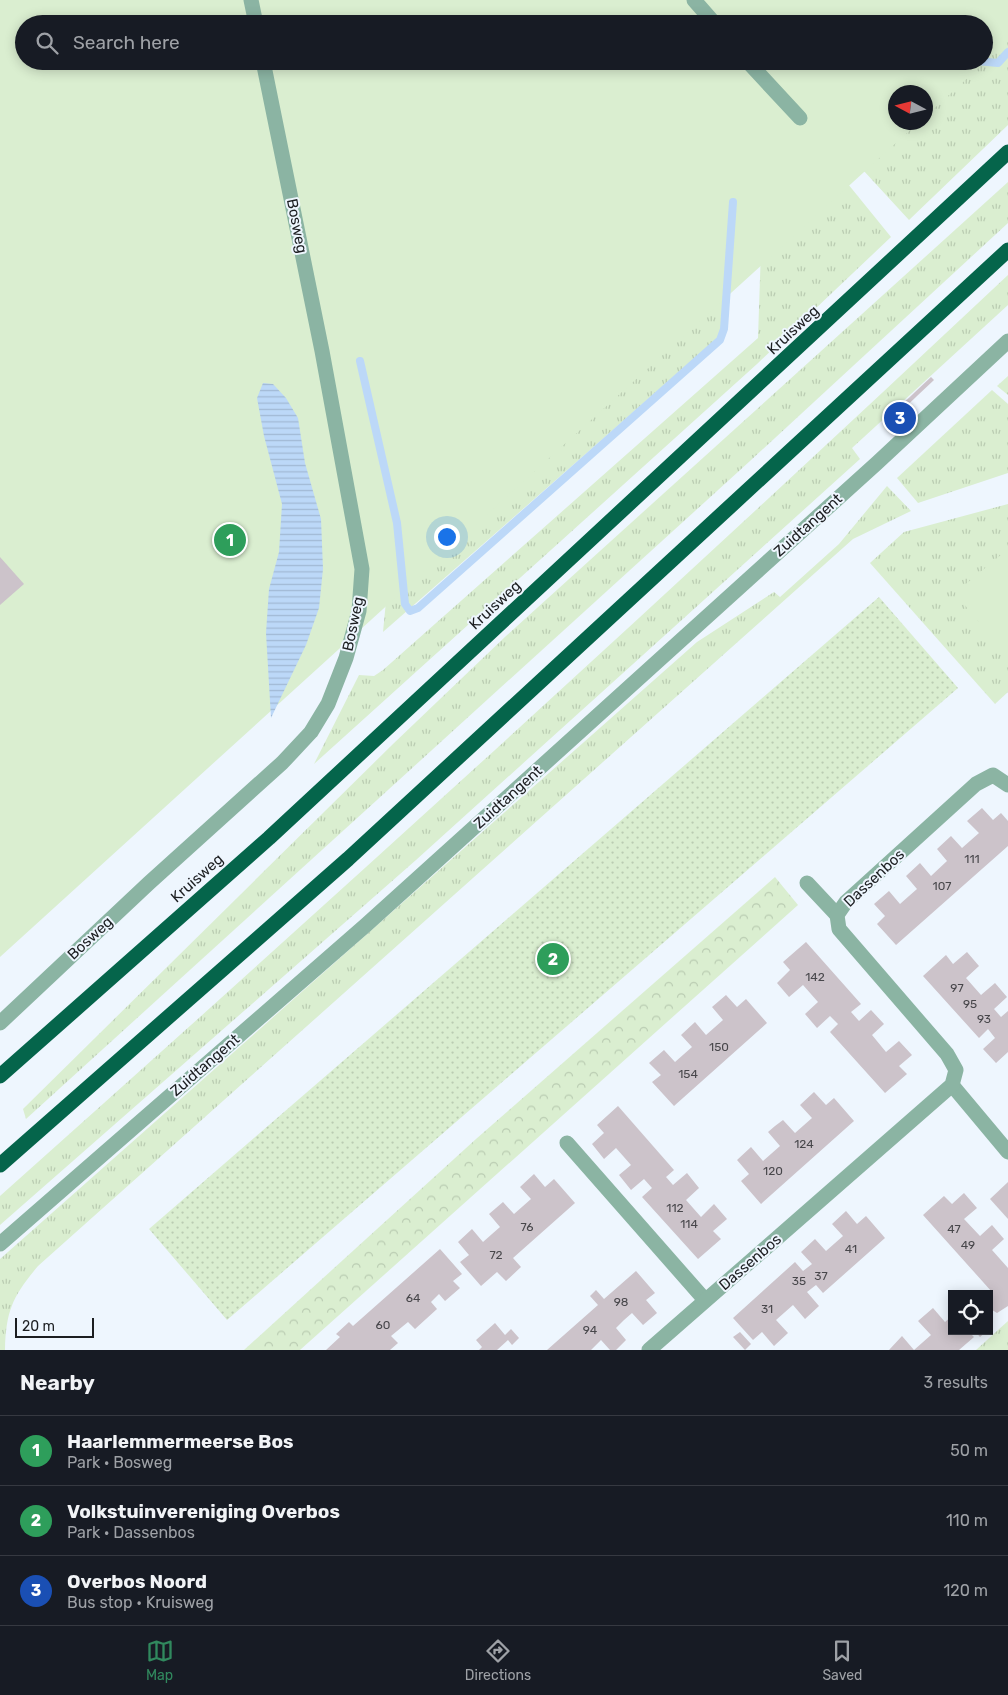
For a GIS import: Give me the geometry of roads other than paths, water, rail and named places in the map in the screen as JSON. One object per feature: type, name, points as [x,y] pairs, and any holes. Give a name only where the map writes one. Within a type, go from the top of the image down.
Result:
[{"type":"highway","name":"Kruisweg","points":[[0,1076],[284,824],[1008,152]]},
{"type":"highway","points":[[0,1165],[348,859],[1008,250]]},
{"type":"street","points":[[251,0],[254,15]]},
{"type":"street","points":[[694,0],[707,15]]},
{"type":"street","name":"Bosweg","points":[[0,1023],[149,883],[282,763],[311,732],[328,704],[346,658],[359,611],[362,569],[320,342],[265,70]]},
{"type":"street","points":[[755,70],[800,118]]},
{"type":"street","name":"Zuidtangent","points":[[0,1244],[366,925],[878,463],[1008,341]]},
{"type":"street","name":"Dassenbos","points":[[650,1350],[952,1084],[956,1070],[947,1054],[839,929],[836,916],[846,902],[976,784],[993,775],[1008,785]]},
{"type":"street","points":[[807,883],[836,916]]},
{"type":"street","points":[[952,1084],[1008,1152]]},
{"type":"street","name":"Dassenbos","points":[[567,1143],[706,1300]]},
{"type":"water","points":[[263,383],[273,384],[286,398],[298,418],[305,463],[321,519],[323,569],[319,608],[306,645],[271,718],[266,633],[269,589],[279,552],[282,504],[264,436],[257,398]]},
{"type":"waterway","points":[[993,63],[998,63],[1008,52]]},
{"type":"waterway","points":[[360,361],[397,523],[405,604],[410,611],[418,608],[720,340],[724,329],[733,202]]},
{"type":"place","name":"Overbos Noord","points":[[900,418]]},
{"type":"place","name":"Haarlemmermeerse Bos","points":[[230,540]]},
{"type":"place","name":"Volkstuinvereniging Overbos","points":[[553,959]]}]
